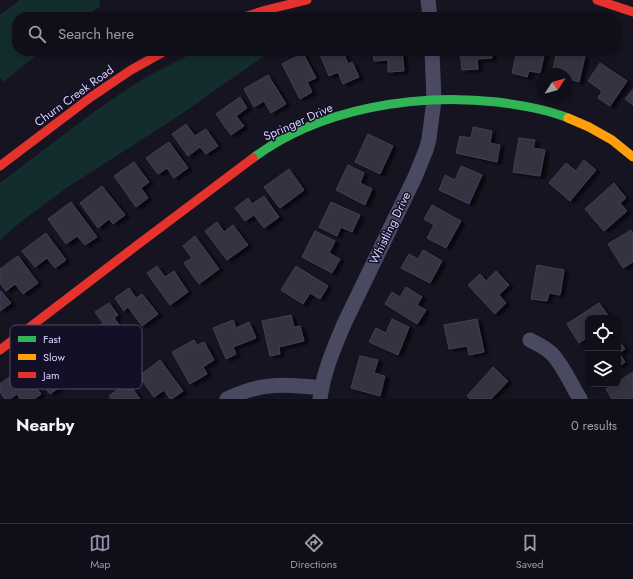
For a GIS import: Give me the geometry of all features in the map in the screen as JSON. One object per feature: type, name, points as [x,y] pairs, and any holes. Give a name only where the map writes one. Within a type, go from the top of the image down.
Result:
[{"type":"street","points":[[260,12],[306,0]]},
{"type":"street","points":[[428,0],[429,12]]},
{"type":"street","points":[[597,0],[633,12]]},
{"type":"street","name":"Churn Creek Road","points":[[0,166],[91,97],[131,70],[156,56]]},
{"type":"street","name":"Whistling Drive","points":[[321,393],[337,341],[344,324],[426,150],[429,139],[434,100],[432,56]]},
{"type":"street","name":"Springer Drive","points":[[33,325],[252,158],[274,144],[308,128],[362,109],[418,100],[454,99],[496,101],[540,109],[571,119],[601,133],[633,157]]},
{"type":"street","points":[[530,340],[546,349],[558,361],[580,399]]},
{"type":"street","name":"Springer Drive","points":[[0,350],[10,342]]},
{"type":"street","points":[[227,399],[247,390],[274,385],[288,385],[321,393]]},
{"type":"green space","points":[[20,0],[99,0],[100,6],[92,12],[12,12],[12,56],[36,56],[3,82],[0,78],[0,15]]},
{"type":"green space","points":[[187,56],[265,56],[177,117],[68,187],[22,221],[0,240],[0,183],[88,116],[124,91]]},
{"type":"building","points":[[297,56],[305,56],[316,78],[307,82],[312,92],[300,99],[282,64]]},
{"type":"building","points":[[321,56],[345,56],[348,64],[352,62],[359,77],[343,84],[338,72],[329,76]]},
{"type":"building","points":[[374,56],[402,56],[404,71],[388,72],[388,60],[374,61]]},
{"type":"building","points":[[461,56],[492,56],[492,58],[477,59],[478,69],[462,70]]},
{"type":"building","points":[[516,56],[544,56],[541,68],[537,68],[537,72],[529,71],[527,77],[512,73]]},
{"type":"building","points":[[556,56],[585,56],[579,82],[573,80],[573,68],[553,68]]},
{"type":"building","points":[[600,63],[627,81],[610,106],[598,98],[602,91],[588,81]]},
{"type":"building","points":[[268,75],[286,104],[271,113],[264,101],[254,107],[244,89]]},
{"type":"building","points":[[633,89],[633,105],[625,99]]},
{"type":"building","points":[[240,97],[247,108],[236,116],[244,126],[231,135],[216,114]]},
{"type":"building","points":[[186,124],[195,136],[206,129],[218,146],[206,154],[200,147],[188,156],[172,134]]},
{"type":"building","points":[[473,127],[492,131],[490,143],[500,145],[497,162],[456,153],[460,136],[471,138]]},
{"type":"building","points":[[368,134],[393,146],[380,174],[355,162]]},
{"type":"building","points":[[519,138],[535,140],[533,148],[545,150],[540,176],[513,172]]},
{"type":"building","points":[[169,142],[188,168],[174,178],[167,168],[158,174],[146,158]]},
{"type":"building","points":[[584,160],[596,170],[570,201],[549,183],[566,163],[576,171]]},
{"type":"building","points":[[134,162],[149,182],[141,188],[148,198],[136,207],[114,176]]},
{"type":"building","points":[[348,165],[364,173],[360,183],[372,189],[365,205],[336,190]]},
{"type":"building","points":[[461,166],[482,175],[469,204],[439,190],[445,175],[455,180]]},
{"type":"building","points":[[289,169],[304,190],[280,208],[264,187]]},
{"type":"building","points":[[614,183],[626,198],[620,203],[627,211],[604,231],[585,209]]},
{"type":"building","points":[[102,186],[125,215],[113,224],[109,219],[98,228],[80,203]]},
{"type":"building","points":[[264,196],[279,217],[264,228],[254,215],[245,221],[235,208],[248,198],[252,204]]},
{"type":"building","points":[[71,202],[97,237],[85,245],[77,236],[66,244],[48,219]]},
{"type":"building","points":[[331,202],[360,215],[352,232],[341,227],[337,236],[319,227]]},
{"type":"building","points":[[432,205],[461,221],[446,248],[427,238],[434,225],[424,219]]},
{"type":"building","points":[[217,222],[224,232],[233,225],[248,245],[227,260],[205,231]]},
{"type":"building","points":[[631,230],[633,233],[633,262],[623,268],[608,244]]},
{"type":"building","points":[[315,231],[335,241],[329,253],[340,259],[332,273],[302,257]]},
{"type":"building","points":[[46,233],[66,260],[55,268],[47,258],[35,267],[22,251]]},
{"type":"building","points":[[195,236],[219,269],[199,284],[184,263],[192,258],[183,246]]},
{"type":"building","points":[[423,250],[442,261],[430,283],[401,268],[409,254],[418,259]]},
{"type":"building","points":[[18,256],[38,283],[23,294],[15,284],[6,291],[0,283],[0,269]]},
{"type":"building","points":[[537,265],[564,270],[560,295],[549,293],[547,301],[531,299]]},
{"type":"building","points":[[157,266],[165,277],[174,271],[188,292],[170,305],[147,273]]},
{"type":"building","points":[[296,266],[328,286],[320,299],[310,293],[303,304],[281,290]]},
{"type":"building","points":[[496,271],[509,285],[499,295],[506,303],[495,314],[468,285],[480,274],[486,281]]},
{"type":"building","points":[[406,287],[422,297],[417,305],[426,310],[417,324],[385,304],[392,292],[400,297]]},
{"type":"building","points":[[129,288],[136,298],[142,294],[158,314],[142,326],[128,307],[124,311],[115,298]]},
{"type":"building","points":[[1,291],[11,303],[0,311],[0,292]]},
{"type":"building","points":[[109,303],[118,315],[114,318],[119,325],[100,325],[103,323],[95,312]]},
{"type":"building","points":[[599,303],[608,315],[585,315],[585,339],[579,343],[567,324]]},
{"type":"building","points":[[291,315],[294,327],[300,326],[304,341],[279,347],[280,354],[270,356],[262,321]]},
{"type":"building","points":[[392,319],[409,327],[398,355],[369,342],[376,328],[386,333]]},
{"type":"building","points":[[477,319],[484,352],[469,355],[467,346],[449,349],[444,325]]},
{"type":"building","points":[[233,320],[236,328],[249,322],[256,338],[233,347],[236,354],[226,359],[213,328]]},
{"type":"building","points":[[194,340],[197,345],[204,342],[214,360],[203,367],[207,374],[190,384],[172,352]]},
{"type":"building","points":[[621,343],[625,349],[621,352]]},
{"type":"building","points":[[360,356],[378,360],[374,373],[385,376],[380,396],[351,388]]},
{"type":"building","points":[[621,356],[625,362],[621,365]]},
{"type":"building","points":[[160,360],[183,391],[172,399],[170,399],[164,390],[154,397],[142,380],[142,374]]},
{"type":"building","points":[[493,367],[508,381],[491,399],[470,399],[467,396]]},
{"type":"building","points":[[633,372],[633,399],[612,399],[606,389],[610,387],[621,387],[621,380]]},
{"type":"building","points":[[10,377],[10,389],[37,389],[41,394],[34,399],[20,399],[17,394],[10,399],[5,399],[0,392],[0,384]]},
{"type":"building","points":[[46,389],[57,389],[50,394]]},
{"type":"building","points":[[118,389],[133,389],[140,399],[111,399],[109,396]]},
{"type":"traffic: fast","points":[[253,158],[279,141],[308,127],[338,116],[370,108],[402,103],[434,100],[497,102],[515,104],[551,112],[568,118]]},
{"type":"traffic: slow","points":[[568,118],[589,127],[612,140],[633,157]]},
{"type":"traffic: jam","points":[[260,12],[307,0]]},
{"type":"traffic: jam","points":[[597,0],[633,12]]},
{"type":"traffic: jam","points":[[0,166],[91,97],[131,70],[156,56]]},
{"type":"traffic: jam","points":[[33,325],[253,158]]},
{"type":"traffic: jam","points":[[0,350],[10,342]]}]
